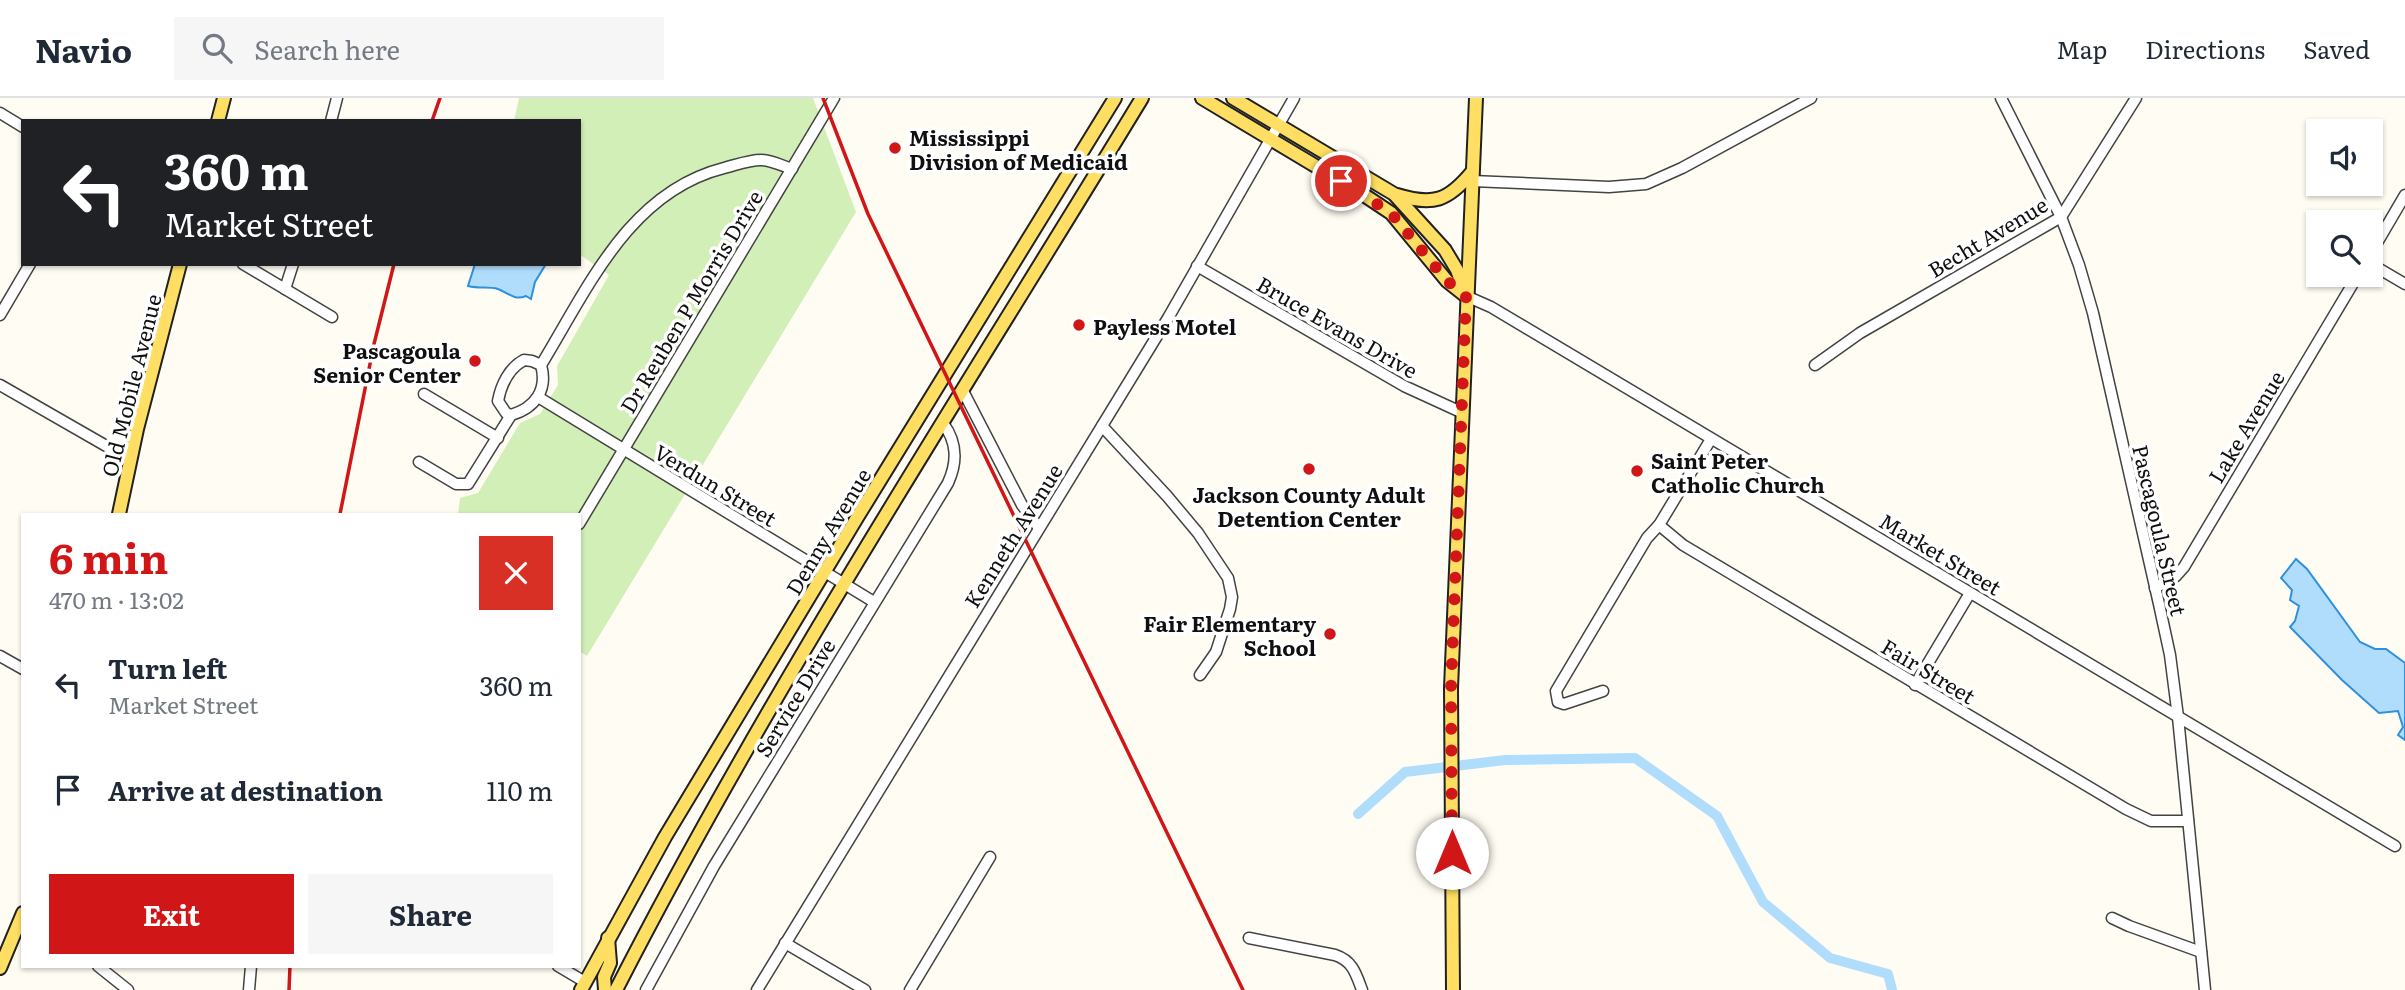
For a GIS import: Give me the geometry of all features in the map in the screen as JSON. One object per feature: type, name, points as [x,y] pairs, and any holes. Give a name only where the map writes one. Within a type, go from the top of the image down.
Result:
[{"type":"main road","points":[[219,119],[224,98]]},
{"type":"main road","name":"Denny Avenue","points":[[586,987],[608,937],[665,837],[1115,98]]},
{"type":"main road","name":"Denny Avenue","points":[[616,990],[688,851],[844,584],[1142,98]]},
{"type":"main road","name":"Market Street","points":[[1202,98],[1391,213],[1447,281],[1466,296]]},
{"type":"main road","points":[[1233,98],[1394,194],[1415,200],[1447,197],[1472,177]]},
{"type":"main road","points":[[1453,990],[1451,688],[1476,98]]},
{"type":"main road","points":[[1394,194],[1444,250],[1457,270],[1466,296]]},
{"type":"main road","name":"Old Mobile Avenue","points":[[119,513],[179,266]]},
{"type":"main road","points":[[0,968],[21,918]]},
{"type":"main road","points":[[605,990],[604,978],[610,963],[608,937]]},
{"type":"street","points":[[332,119],[337,98]]},
{"type":"street","name":"Dr Reuben P Morris Drive","points":[[581,521],[834,98]]},
{"type":"street","name":"Kenneth Avenue","points":[[757,990],[1168,318],[1294,98]]},
{"type":"street","points":[[1472,177],[1609,187],[1646,184],[1811,98]]},
{"type":"street","name":"Pascagoula Street","points":[[2001,98],[2061,217],[2093,313],[2170,655],[2205,990]]},
{"type":"street","name":"Becht Avenue","points":[[1815,365],[1860,333],[2061,217],[2136,98]]},
{"type":"street","points":[[0,113],[21,126]]},
{"type":"street","points":[[419,462],[456,484],[468,484],[511,415],[532,406],[538,397],[543,387],[541,365],[611,251],[632,223],[655,202],[677,186],[706,172],[738,164],[762,160],[792,169]]},
{"type":"street","points":[[2383,233],[2405,195]]},
{"type":"street","points":[[0,315],[29,266]]},
{"type":"street","points":[[246,266],[332,317]]},
{"type":"street","points":[[285,289],[292,266]]},
{"type":"street","name":"Bruce Evans Drive","points":[[1197,266],[1404,386],[1463,413]]},
{"type":"street","points":[[2383,271],[2405,284]]},
{"type":"street","name":"Lake Avenue","points":[[2155,588],[2176,576],[2184,567],[2351,287]]},
{"type":"street","name":"Market Street","points":[[1466,296],[1491,307],[2395,846]]},
{"type":"street","points":[[511,415],[506,413],[498,401],[500,390],[508,376],[516,364],[524,360],[541,365]]},
{"type":"street","points":[[0,385],[115,451],[131,456]]},
{"type":"street","points":[[963,391],[1023,505],[1039,528]]},
{"type":"street","points":[[424,394],[498,438]]},
{"type":"street","name":"Verdun Street","points":[[538,397],[874,602]]},
{"type":"street","name":"Service Drive","points":[[646,990],[720,855],[953,473],[953,440],[943,423]]},
{"type":"street","points":[[1102,426],[1167,496],[1198,534],[1228,578],[1232,597],[1230,609],[1216,652],[1200,675]]},
{"type":"street","points":[[1603,691],[1564,704],[1558,702],[1555,697],[1571,664],[1647,538],[1659,525],[1711,439]]},
{"type":"street","name":"Fair Street","points":[[1659,525],[1683,545],[2139,817],[2151,821],[2188,821]]},
{"type":"street","points":[[1915,685],[1970,593]]},
{"type":"street","points":[[0,656],[21,668]]},
{"type":"street","points":[[910,990],[990,857]]},
{"type":"street","points":[[2112,918],[2201,952]]},
{"type":"street","points":[[1249,938],[1346,959],[1351,964],[1362,990]]},
{"type":"street","points":[[785,943],[865,990]]},
{"type":"street","points":[[100,968],[128,990]]},
{"type":"street","points":[[249,990],[251,968]]},
{"type":"street","points":[[561,968],[586,987]]},
{"type":"green space","points":[[519,98],[813,98],[856,212],[587,656],[581,652],[581,513],[458,513],[460,498],[478,493],[520,423],[540,414],[558,385],[557,366],[609,275],[581,255],[581,119],[514,119]]},
{"type":"water","points":[[474,266],[545,266],[535,282],[531,299],[526,296],[515,297],[495,288],[468,286]]},
{"type":"water","points":[[2296,559],[2307,569],[2360,642],[2375,649],[2386,649],[2405,663],[2405,740],[2398,735],[2403,727],[2398,711],[2379,713],[2290,627],[2295,621],[2299,606],[2290,600],[2292,590],[2281,578]]},
{"type":"waterway","points":[[1358,814],[1405,772],[1505,760],[1635,758],[1717,816],[1763,902],[1830,958],[1888,974],[1892,990]]},
{"type":"railway","points":[[433,119],[440,98]]},
{"type":"railway","points":[[823,98],[868,214],[1243,990]]},
{"type":"railway","points":[[340,513],[374,344],[394,266]]},
{"type":"railway","points":[[289,990],[290,968]]},
{"type":"place","name":"Mississippi Division of Medicaid","points":[[895,148]]},
{"type":"place","name":"Payless Motel","points":[[1079,325]]},
{"type":"place","name":"Pascagoula Senior Center","points":[[475,361]]},
{"type":"place","name":"Jackson County Adult Detention Center","points":[[1309,469]]},
{"type":"place","name":"Saint Peter Catholic Church","points":[[1637,471]]},
{"type":"place","name":"Fair Elementary School","points":[[1330,634]]},
{"type":"route","points":[[1341,181],[1391,213],[1447,281],[1466,296],[1451,688],[1452,853]]}]
